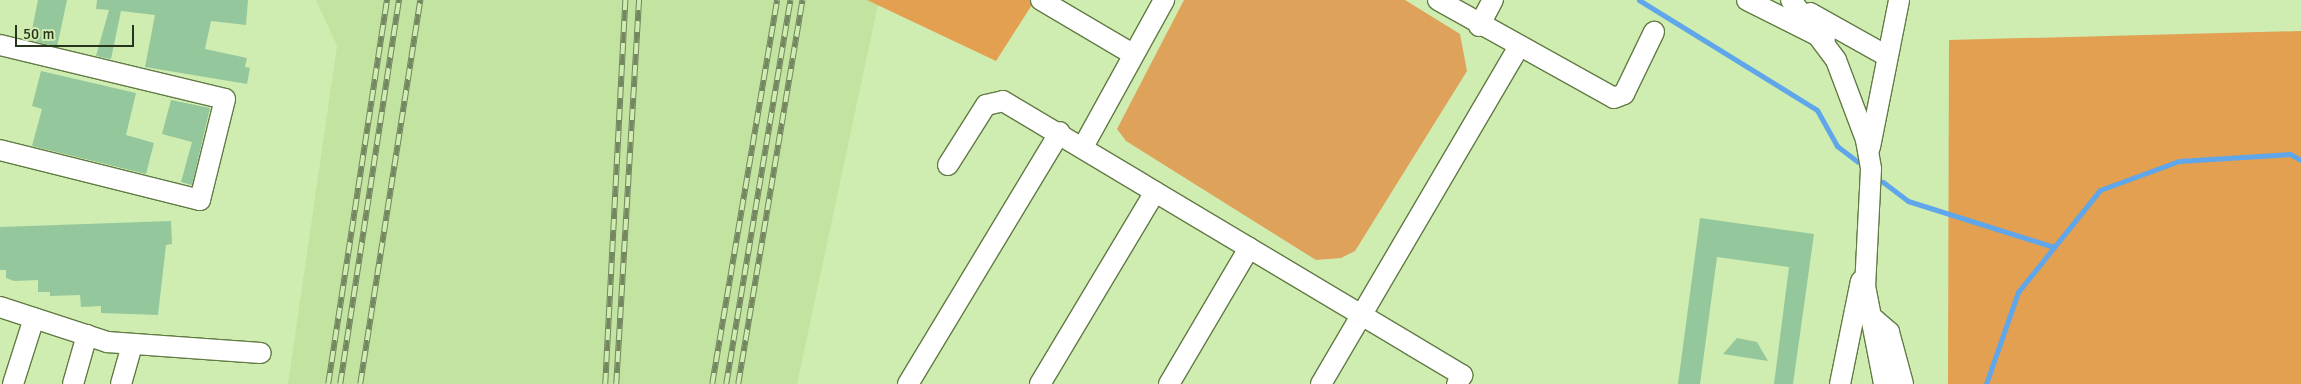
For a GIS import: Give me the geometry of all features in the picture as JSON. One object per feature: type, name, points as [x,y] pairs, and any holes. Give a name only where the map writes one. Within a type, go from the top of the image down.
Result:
[{"type":"street","points":[[1041,0],[1131,53]]},
{"type":"street","points":[[1083,147],[1131,53],[1164,0]]},
{"type":"street","points":[[1438,0],[1479,26],[1519,46],[1590,87],[1620,98],[1654,32]]},
{"type":"street","points":[[1479,26],[1493,0]]},
{"type":"street","points":[[1747,0],[1825,39]]},
{"type":"street","points":[[1840,384],[1864,269],[1868,154],[1899,0]]},
{"type":"street","points":[[1797,5],[1825,39],[1846,80],[1868,154]]},
{"type":"street","points":[[1797,5],[1887,56]]},
{"type":"street","points":[[0,45],[226,99],[200,200],[0,150]]},
{"type":"street","points":[[1321,384],[1519,46]]},
{"type":"street","points":[[948,165],[973,122],[995,101],[1018,108],[1155,192],[1363,313],[1466,381]]},
{"type":"street","points":[[908,384],[1060,132]]},
{"type":"street","points":[[1040,384],[1155,192]]},
{"type":"street","points":[[1170,384],[1250,248]]},
{"type":"street","points":[[1864,269],[1884,384]]},
{"type":"street","points":[[0,307],[87,335],[132,345],[261,353]]},
{"type":"street","points":[[12,384],[34,318]]},
{"type":"street","points":[[1874,318],[1889,332],[1903,384]]},
{"type":"street","points":[[73,384],[87,335]]},
{"type":"street","points":[[121,384],[132,345]]},
{"type":"shaded area","points":[[316,0],[879,0],[797,384],[288,384],[337,46]]},
{"type":"shaded area","points":[[867,0],[1035,0],[996,61]]},
{"type":"shaded area","points":[[1184,0],[1405,0],[1460,34],[1467,71],[1355,251],[1341,258],[1316,260],[1126,141],[1117,129]]},
{"type":"shaded area","points":[[2301,31],[2301,384],[1948,384],[1949,40]]},
{"type":"building","points":[[38,0],[67,0],[57,47],[30,40]]},
{"type":"building","points":[[97,0],[248,0],[246,25],[211,21],[205,49],[247,58],[245,67],[250,68],[247,84],[145,67],[155,15],[121,11],[111,59],[96,56],[109,10],[96,9]]},
{"type":"building","points":[[41,71],[136,93],[126,135],[154,143],[146,174],[32,146],[42,109],[32,106]]},
{"type":"building","points":[[171,100],[210,108],[192,185],[181,182],[192,142],[162,134]]},
{"type":"building","points":[[1700,218],[1814,234],[1793,384],[1774,384],[1789,267],[1717,257],[1700,384],[1678,384]]},
{"type":"building","points":[[171,221],[172,244],[166,245],[158,315],[101,313],[101,306],[81,307],[80,295],[50,296],[50,292],[38,292],[38,280],[14,281],[6,278],[6,270],[0,270],[0,227]]},
{"type":"building","points":[[1737,338],[1757,342],[1768,361],[1723,354]]},
{"type":"waterway","points":[[1639,0],[1817,110],[1837,146],[1858,162]]},
{"type":"waterway","points":[[1986,384],[2018,292],[2100,190],[2179,161],[2290,154],[2301,160]]},
{"type":"waterway","points":[[1883,182],[1908,201],[2054,247]]},
{"type":"railway","points":[[328,384],[387,0]]},
{"type":"railway","points":[[340,384],[399,0]]},
{"type":"railway","points":[[360,384],[420,0]]},
{"type":"railway","points":[[605,384],[625,0]]},
{"type":"railway","points":[[616,384],[639,0]]},
{"type":"railway","points":[[712,384],[777,0]]},
{"type":"railway","points":[[726,384],[790,0]]},
{"type":"railway","points":[[738,384],[802,0]]}]
